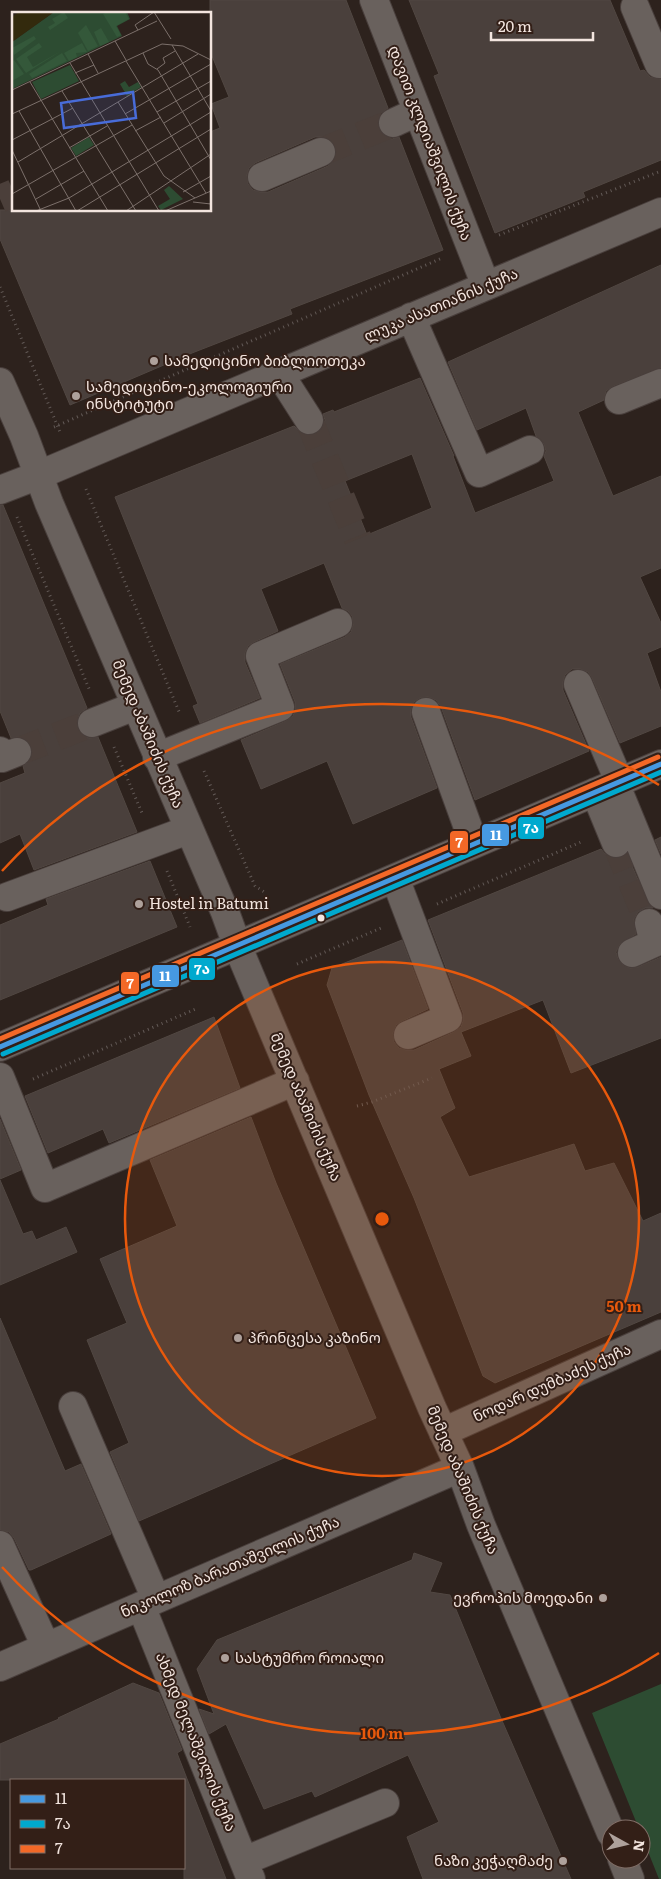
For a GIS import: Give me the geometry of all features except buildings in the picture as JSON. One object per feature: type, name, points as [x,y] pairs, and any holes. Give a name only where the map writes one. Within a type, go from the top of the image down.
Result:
[{"type":"street","name":"დავით კლდიაშვილის ქუჩა","points":[[374,0],[405,117],[486,286]]},
{"type":"street","points":[[635,7],[658,64]]},
{"type":"street","points":[[262,177],[321,152]]},
{"type":"street","name":"ლუკა ასათიანის ქუჩა","points":[[0,490],[661,212]]},
{"type":"street","points":[[411,317],[479,472],[530,450]]},
{"type":"street","points":[[279,373],[309,420]]},
{"type":"street","name":"მემედ აბაშიძის ქუჩა","points":[[0,382],[49,503],[188,830],[225,912],[237,946],[442,1432],[460,1468],[481,1525],[605,1819]]},
{"type":"street","points":[[619,400],[661,383]]},
{"type":"street","points":[[157,757],[280,707],[260,656],[338,623]]},
{"type":"street","points":[[578,684],[610,786],[661,895]]},
{"type":"street","points":[[92,722],[136,706]]},
{"type":"street","points":[[426,712],[474,844]]},
{"type":"street","points":[[0,1047],[661,764]]},
{"type":"street","points":[[610,786],[613,836]]},
{"type":"street","points":[[7,897],[188,830]]},
{"type":"street","points":[[395,878],[448,1018],[408,1035]]},
{"type":"street","points":[[632,952],[654,943],[648,923]]},
{"type":"street","points":[[3,1084],[45,1188],[294,1081]]},
{"type":"street","name":"ნოდარ დუმბაძეს ქუჩა","points":[[442,1432],[661,1334]]},
{"type":"street","name":"ახმედ მელაშვილის ქუჩა","points":[[73,1406],[247,1870]]},
{"type":"street","name":"ნიკოლოზ ბარათაშვილის ქუჩა","points":[[0,1666],[460,1468]]},
{"type":"street","points":[[0,1545],[46,1647]]},
{"type":"street","points":[[247,1870],[385,1803]]},
{"type":"path","points":[[491,238],[661,171]]},
{"type":"path","points":[[0,287],[58,426],[451,254]]},
{"type":"path","points":[[192,742],[255,886],[266,893]]},
{"type":"path","points":[[297,964],[409,916],[613,836]]},
{"type":"path","points":[[3,1084],[198,1008]]},
{"type":"path","points":[[357,1106],[432,1078]]},
{"type":"green space","points":[[661,1684],[661,1879],[659,1879],[651,1859],[651,1819],[635,1819],[592,1713]]},
{"type":"tunnel","points":[[321,152],[393,123]]},
{"type":"tunnel","points":[[0,199],[12,194]]},
{"type":"tunnel","points":[[309,420],[358,539]]},
{"type":"tunnel","points":[[17,752],[92,723]]},
{"type":"tunnel","points":[[616,843],[649,923]]},
{"type":"transit line","name":"7","points":[[0,1039],[658,757]]},
{"type":"transit line","name":"11","points":[[0,1047],[661,764]]},
{"type":"transit line","name":"7ა","points":[[3,1054],[661,772]]},
{"type":"place","name":"სამედიცინო ბიბლიოთეკა","points":[[154,361]]},
{"type":"place","name":"სამედიცინო-ეკოლოგიური ინსტიტუტი","points":[[76,396]]},
{"type":"place","name":"Hostel in Batumi","points":[[139,904]]},
{"type":"place","name":"პრინცესა კაზინო","points":[[238,1338]]},
{"type":"place","name":"ევროპის მოედანი","points":[[603,1598]]},
{"type":"place","name":"სასტუმრო როიალი","points":[[225,1658]]},
{"type":"place","name":"ნაზი კეჭაღმაძე","points":[[563,1861]]}]
